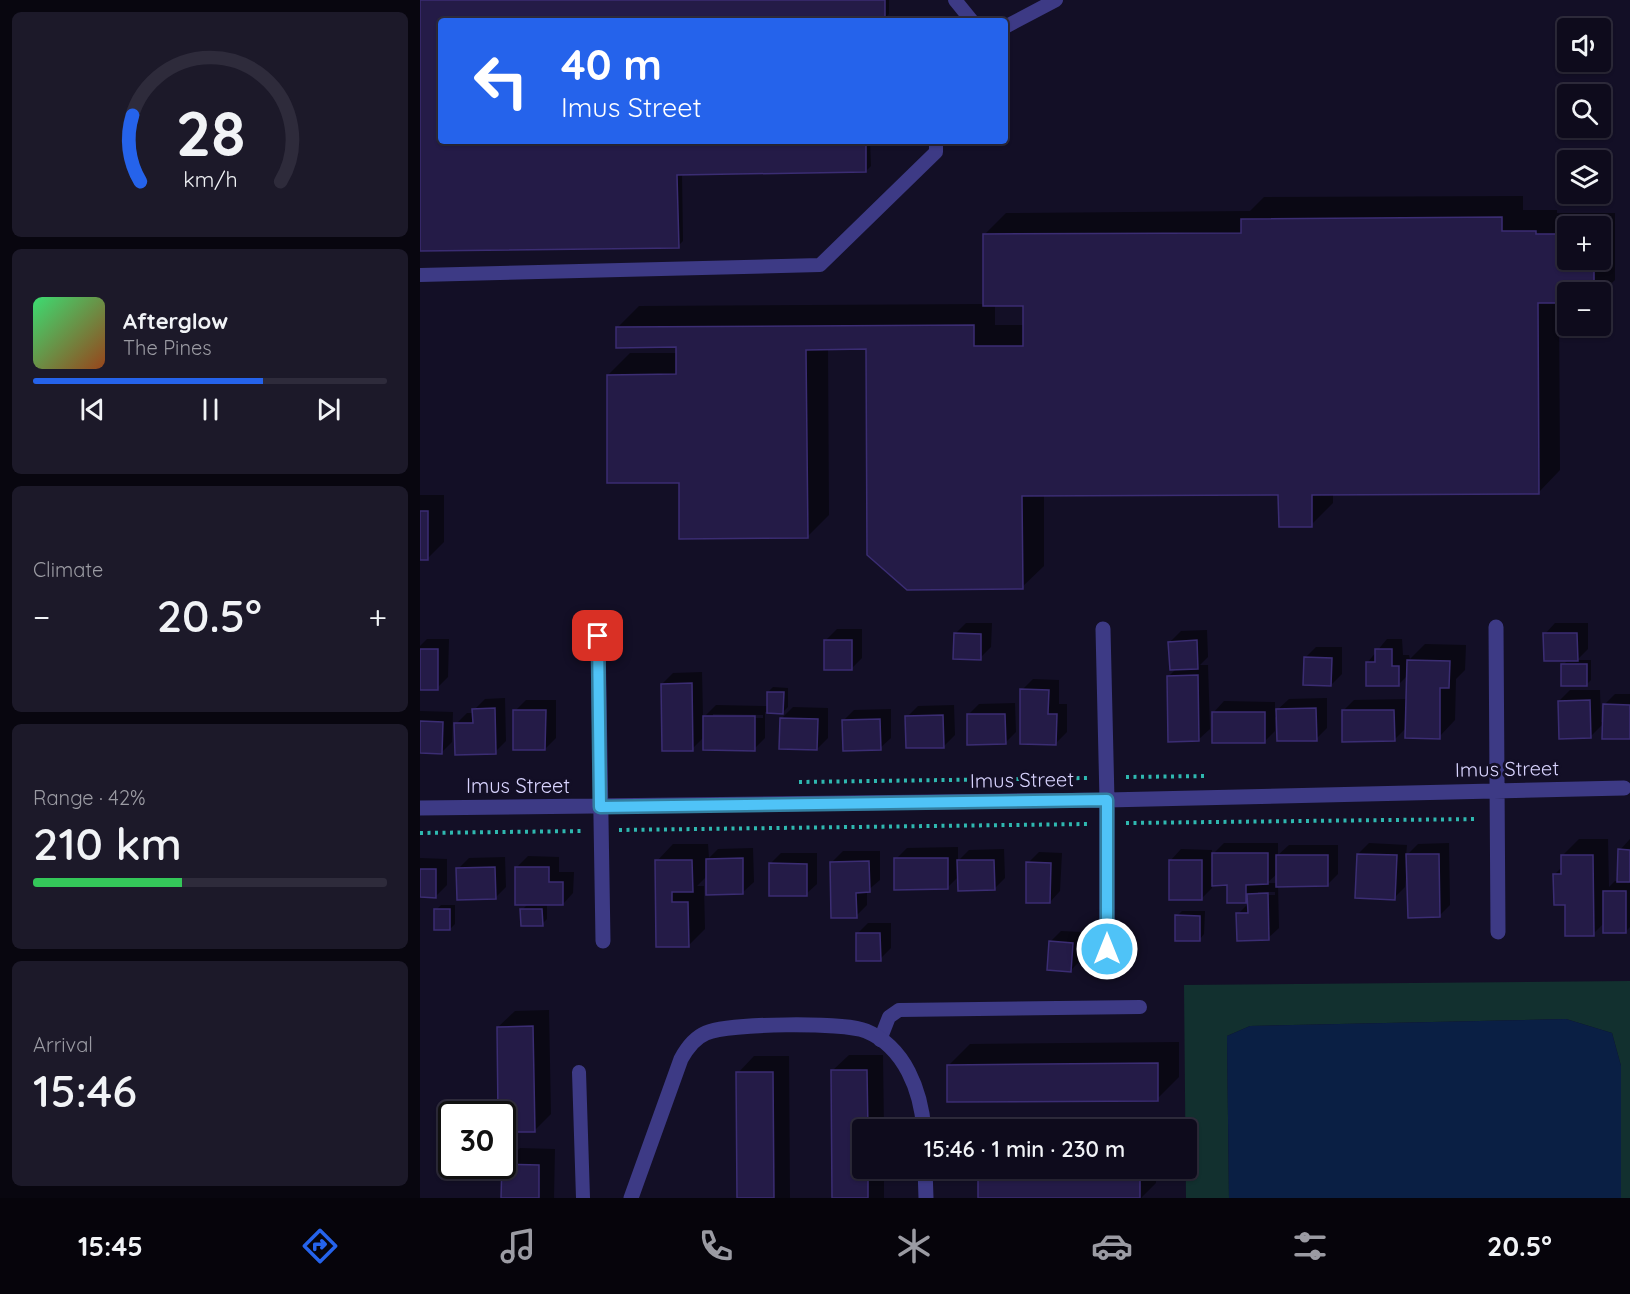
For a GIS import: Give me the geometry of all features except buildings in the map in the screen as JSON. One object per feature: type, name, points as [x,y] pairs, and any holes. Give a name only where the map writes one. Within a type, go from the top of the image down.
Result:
[{"type":"street","points":[[1497,627],[1498,932]]},
{"type":"street","points":[[1103,628],[1107,777],[1107,949]]},
{"type":"street","points":[[598,636],[603,941]]},
{"type":"street","name":"Imus Street","points":[[420,808],[1107,800],[1624,788]]},
{"type":"street","points":[[631,1198],[681,1059],[691,1042],[705,1033],[729,1027],[840,1025],[867,1031],[902,1060],[912,1076],[923,1119]]},
{"type":"street","points":[[925,1179],[926,1198]]},
{"type":"lane","points":[[955,0],[970,18]]},
{"type":"lane","points":[[1008,25],[1056,0]]},
{"type":"lane","points":[[420,275],[820,265],[936,152],[936,144]]},
{"type":"lane","points":[[880,1040],[889,1017],[899,1010],[1140,1007]]},
{"type":"lane","points":[[579,1072],[583,1198]]},
{"type":"path","points":[[789,782],[1213,776]]},
{"type":"path","points":[[420,833],[1498,819]]},
{"type":"green space","points":[[1630,981],[1630,1198],[1621,1198],[1621,1066],[1612,1033],[1566,1019],[1250,1026],[1227,1036],[1229,1198],[1186,1198],[1186,1179],[1197,1179],[1197,1119],[1185,1119],[1184,985]]},
{"type":"water","points":[[1566,1019],[1612,1033],[1621,1066],[1621,1198],[1229,1198],[1227,1036],[1250,1026]]},
{"type":"route","points":[[598,636],[600,807],[1107,800],[1107,949]]}]
